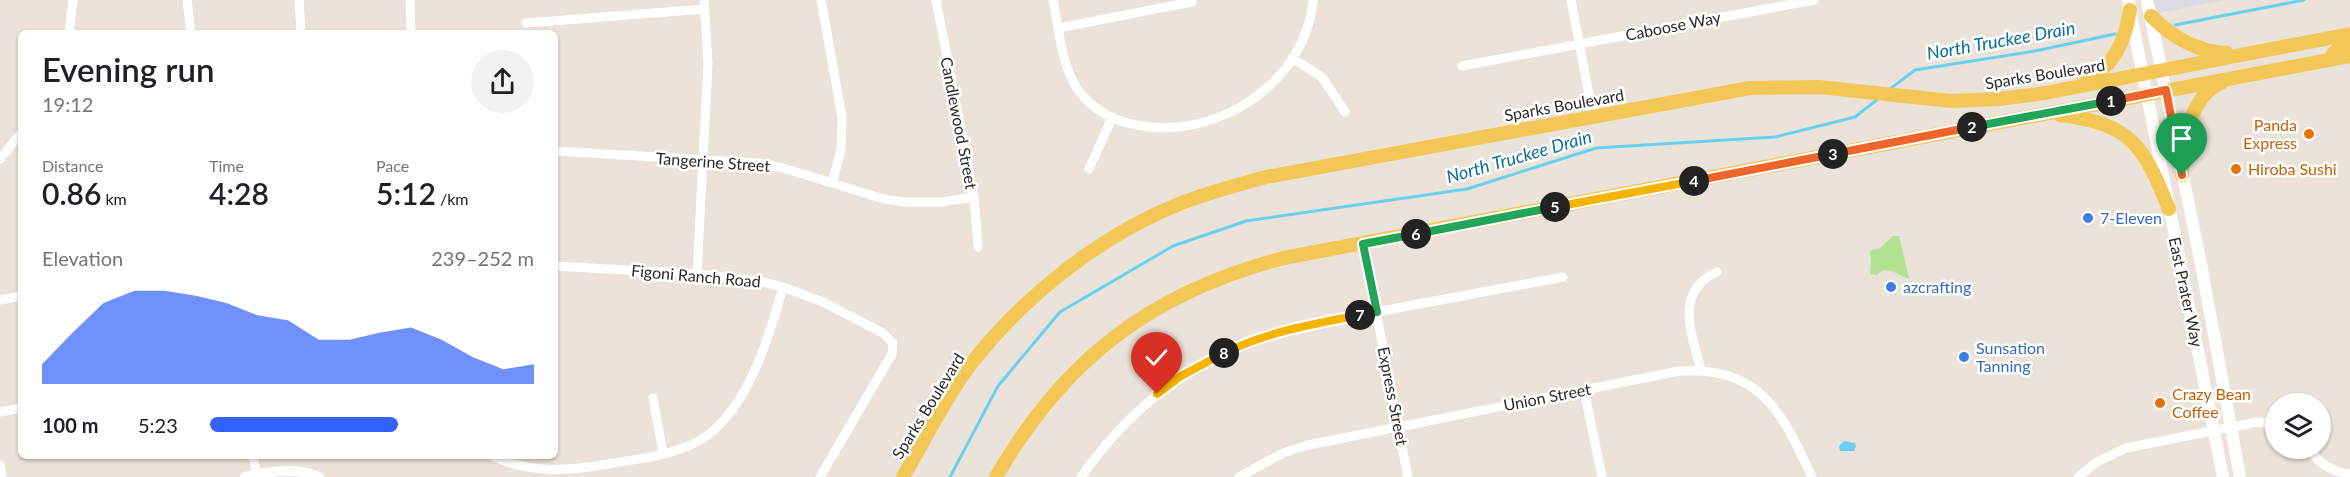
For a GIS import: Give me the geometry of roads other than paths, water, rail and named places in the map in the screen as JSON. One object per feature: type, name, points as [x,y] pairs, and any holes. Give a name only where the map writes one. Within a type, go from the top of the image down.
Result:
[{"type":"main road","name":"East Prater Way","points":[[2147,0],[2240,477]]},
{"type":"main road","name":"East Prater Way","points":[[2129,5],[2223,477]]},
{"type":"main road","points":[[2081,86],[2098,75],[2113,60],[2127,29],[2129,5]]},
{"type":"main road","points":[[2151,16],[2180,40],[2199,49],[2218,53],[2250,54]]},
{"type":"main road","name":"Sparks Boulevard","points":[[903,477],[944,404],[974,360],[1049,284],[1097,248],[1134,226],[1176,205],[1219,189],[1266,177],[1750,88],[1782,86],[1859,90],[1951,101],[1990,100],[2081,86],[2350,34]]},
{"type":"main road","points":[[2330,60],[2332,53],[2350,45]]},
{"type":"main road","points":[[996,477],[1015,444],[1058,390],[1116,334],[1150,312],[1215,279],[1249,267],[1284,258],[2350,56]]},
{"type":"main road","points":[[2182,175],[2185,137],[2201,97],[2216,85],[2234,77]]},
{"type":"main road","points":[[2046,113],[2089,119],[2123,132],[2144,155],[2154,172],[2169,209]]},
{"type":"street","points":[[69,30],[73,0]]},
{"type":"street","points":[[187,0],[191,30]]},
{"type":"street","points":[[299,0],[301,30]]},
{"type":"street","points":[[410,0],[411,30]]},
{"type":"street","points":[[821,0],[842,117],[841,150],[832,183]]},
{"type":"street","name":"Candlewood Street","points":[[936,0],[974,196],[978,247]]},
{"type":"street","points":[[1053,0],[1066,64],[1071,78],[1089,103],[1112,118],[1125,123],[1161,128],[1203,123],[1239,109],[1257,97],[1292,58],[1309,22],[1313,0]]},
{"type":"street","points":[[1571,0],[1593,116]]},
{"type":"street","name":"Caboose Way","points":[[1462,66],[1814,0]]},
{"type":"street","points":[[1059,28],[1192,2]]},
{"type":"street","points":[[526,23],[705,5],[708,63],[697,274]]},
{"type":"street","points":[[1292,58],[1322,77],[1345,112]]},
{"type":"street","points":[[1089,169],[1112,118]]},
{"type":"street","points":[[0,159],[18,137]]},
{"type":"street","name":"Tangerine Street","points":[[558,151],[758,163],[783,168],[884,199],[904,202],[942,202],[974,196]]},
{"type":"street","name":"Express Street","points":[[1363,244],[1408,477]]},
{"type":"street","name":"Figoni Ranch Road","points":[[558,266],[697,274],[783,286],[837,308],[897,342],[820,477]]},
{"type":"street","points":[[1701,370],[1688,318],[1688,308],[1695,289],[1702,281],[1717,272]]},
{"type":"street","points":[[1081,477],[1097,453],[1135,412],[1181,376],[1237,347],[1274,334],[1377,312],[1563,278]]},
{"type":"street","points":[[500,459],[535,469],[586,472],[694,444],[713,431],[728,415],[762,357],[783,286]]},
{"type":"street","points":[[0,300],[18,297]]},
{"type":"street","name":"Union Street","points":[[1239,477],[1261,463],[1308,445],[1679,371],[1701,370],[1736,378],[1761,394],[1773,405],[1791,431],[1812,477]]},
{"type":"street","points":[[1584,390],[1602,477]]},
{"type":"street","points":[[653,398],[663,453]]},
{"type":"street","points":[[0,412],[18,409]]},
{"type":"street","points":[[2078,477],[2097,462],[2126,448],[2257,422],[2265,423]]},
{"type":"street","points":[[254,459],[257,476]]},
{"type":"street","points":[[2317,459],[2331,469],[2350,474]]},
{"type":"street","points":[[0,465],[2,477]]},
{"type":"street","points":[[245,477],[284,470],[297,470],[319,477]]},
{"type":"water","points":[[1844,441],[1855,443],[1854,451],[1840,451],[1839,446]]},
{"type":"waterway","name":"North Truckee Drain","points":[[2175,25],[2304,0]]},
{"type":"waterway","name":"North Truckee Drain","points":[[1890,89],[1915,70],[2035,51],[2115,34]]},
{"type":"waterway","name":"North Truckee Drain","points":[[950,477],[998,386],[1060,312],[1173,246],[1246,221],[1467,189],[1596,148],[1775,137],[1855,117],[1878,99]]},
{"type":"place","name":"Panda Express","points":[[2309,134]]},
{"type":"place","name":"Hiroba Sushi","points":[[2236,169]]},
{"type":"place","name":"7-Eleven","points":[[2088,218]]},
{"type":"place","name":"azcrafting","points":[[1891,287]]},
{"type":"place","name":"Sunsation Tanning","points":[[1964,357]]},
{"type":"place","name":"Crazy Bean Coffee","points":[[2160,403]]}]
